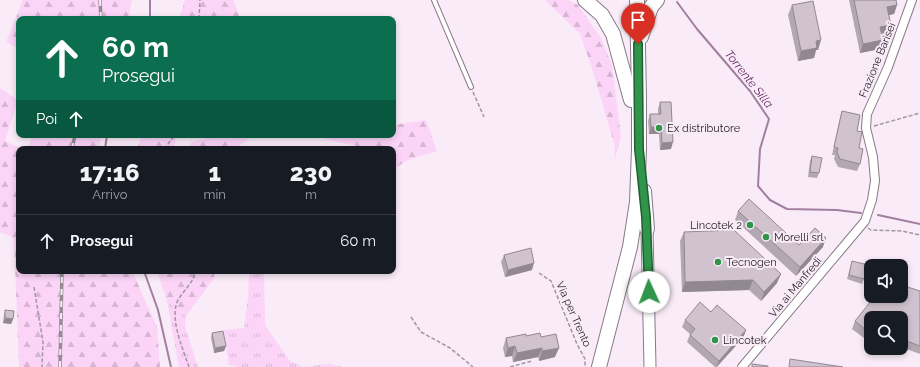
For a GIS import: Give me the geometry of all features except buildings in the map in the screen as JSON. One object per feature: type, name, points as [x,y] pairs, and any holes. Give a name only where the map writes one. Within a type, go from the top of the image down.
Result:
[{"type":"highway","points":[[585,0],[602,15],[613,34],[632,100]]},
{"type":"highway","points":[[593,367],[627,221],[631,174],[632,100],[629,0]]},
{"type":"highway","points":[[599,367],[630,246],[637,202],[639,149],[637,0]]},
{"type":"highway","points":[[638,44],[651,6],[657,0]]},
{"type":"highway","points":[[639,149],[647,229]]},
{"type":"main road","points":[[647,229],[650,367]]},
{"type":"street","name":"Frazione Barisei","points":[[866,128],[867,114],[888,67],[912,0]]},
{"type":"street","name":"Via ai Manfredi","points":[[742,367],[864,223],[869,212],[875,180],[873,156],[866,128]]},
{"type":"lane","points":[[434,0],[471,87]]},
{"type":"path","points":[[199,16],[200,0]]},
{"type":"path","points":[[471,87],[484,117]]},
{"type":"path","points":[[866,128],[920,113]]},
{"type":"path","points":[[166,146],[173,138]]},
{"type":"path","points":[[864,223],[871,230],[902,231],[920,235]]},
{"type":"path","name":"Via per Trento","points":[[539,273],[551,281],[577,344],[585,359],[585,367]]},
{"type":"path","points":[[189,367],[175,322],[174,313],[178,301],[193,280],[195,274]]},
{"type":"path","points":[[34,287],[43,342],[42,367]]},
{"type":"path","points":[[411,317],[421,332],[450,348],[473,367]]},
{"type":"path","points":[[510,367],[532,361]]},
{"type":"green space","points":[[23,0],[132,0],[129,16],[17,16]]},
{"type":"green space","points":[[185,0],[233,0],[240,16],[180,16]]},
{"type":"green space","points":[[545,0],[568,0],[578,5],[601,38],[612,65],[621,137],[614,162],[615,147],[592,68],[580,34]]},
{"type":"green space","points":[[16,17],[16,47],[6,42]]},
{"type":"green space","points":[[0,88],[16,99],[16,106],[5,141],[16,146],[16,274],[133,274],[157,327],[160,367],[19,367],[14,238],[0,232]]},
{"type":"green space","points":[[426,120],[437,151],[408,160],[396,167],[396,146],[359,146],[322,138],[396,138],[396,125]]},
{"type":"green space","points":[[31,138],[101,138],[100,146],[29,146]]},
{"type":"green space","points":[[141,138],[176,138],[174,146],[138,146]]},
{"type":"green space","points":[[207,138],[250,138],[239,146],[188,146],[192,142]]},
{"type":"green space","points":[[158,274],[215,274],[214,278],[186,316],[167,301]]},
{"type":"green space","points":[[249,274],[264,274],[265,325],[290,361],[303,367],[239,367],[229,365],[224,330],[244,328],[248,298]]},
{"type":"green space","points":[[167,301],[186,316],[185,326],[198,367],[179,367]]},
{"type":"green space","points":[[330,364],[343,367],[303,367]]},
{"type":"waterway","points":[[150,0],[150,16]]},
{"type":"waterway","name":"Torrente Silla","points":[[677,2],[697,29],[750,91],[769,119],[760,149],[758,186],[770,200],[787,209],[837,210],[861,213]]},
{"type":"waterway","points":[[105,146],[107,138]]},
{"type":"waterway","name":"Torrente Silla","points":[[878,215],[920,224]]},
{"type":"waterway","points":[[145,274],[158,310],[171,367]]},
{"type":"railway","points":[[100,0],[101,16]]},
{"type":"railway","points":[[73,146],[74,138]]},
{"type":"railway","points":[[60,367],[62,274]]},
{"type":"place","name":"Ex distributore","points":[[659,128]]},
{"type":"place","name":"Lincotek 2","points":[[750,225]]},
{"type":"place","name":"Morelli srl","points":[[766,237]]},
{"type":"place","name":"Tecnogen","points":[[718,262]]},
{"type":"place","name":"Lincotek","points":[[715,340]]},
{"type":"route","points":[[638,44],[639,149],[647,229],[649,292]]}]
